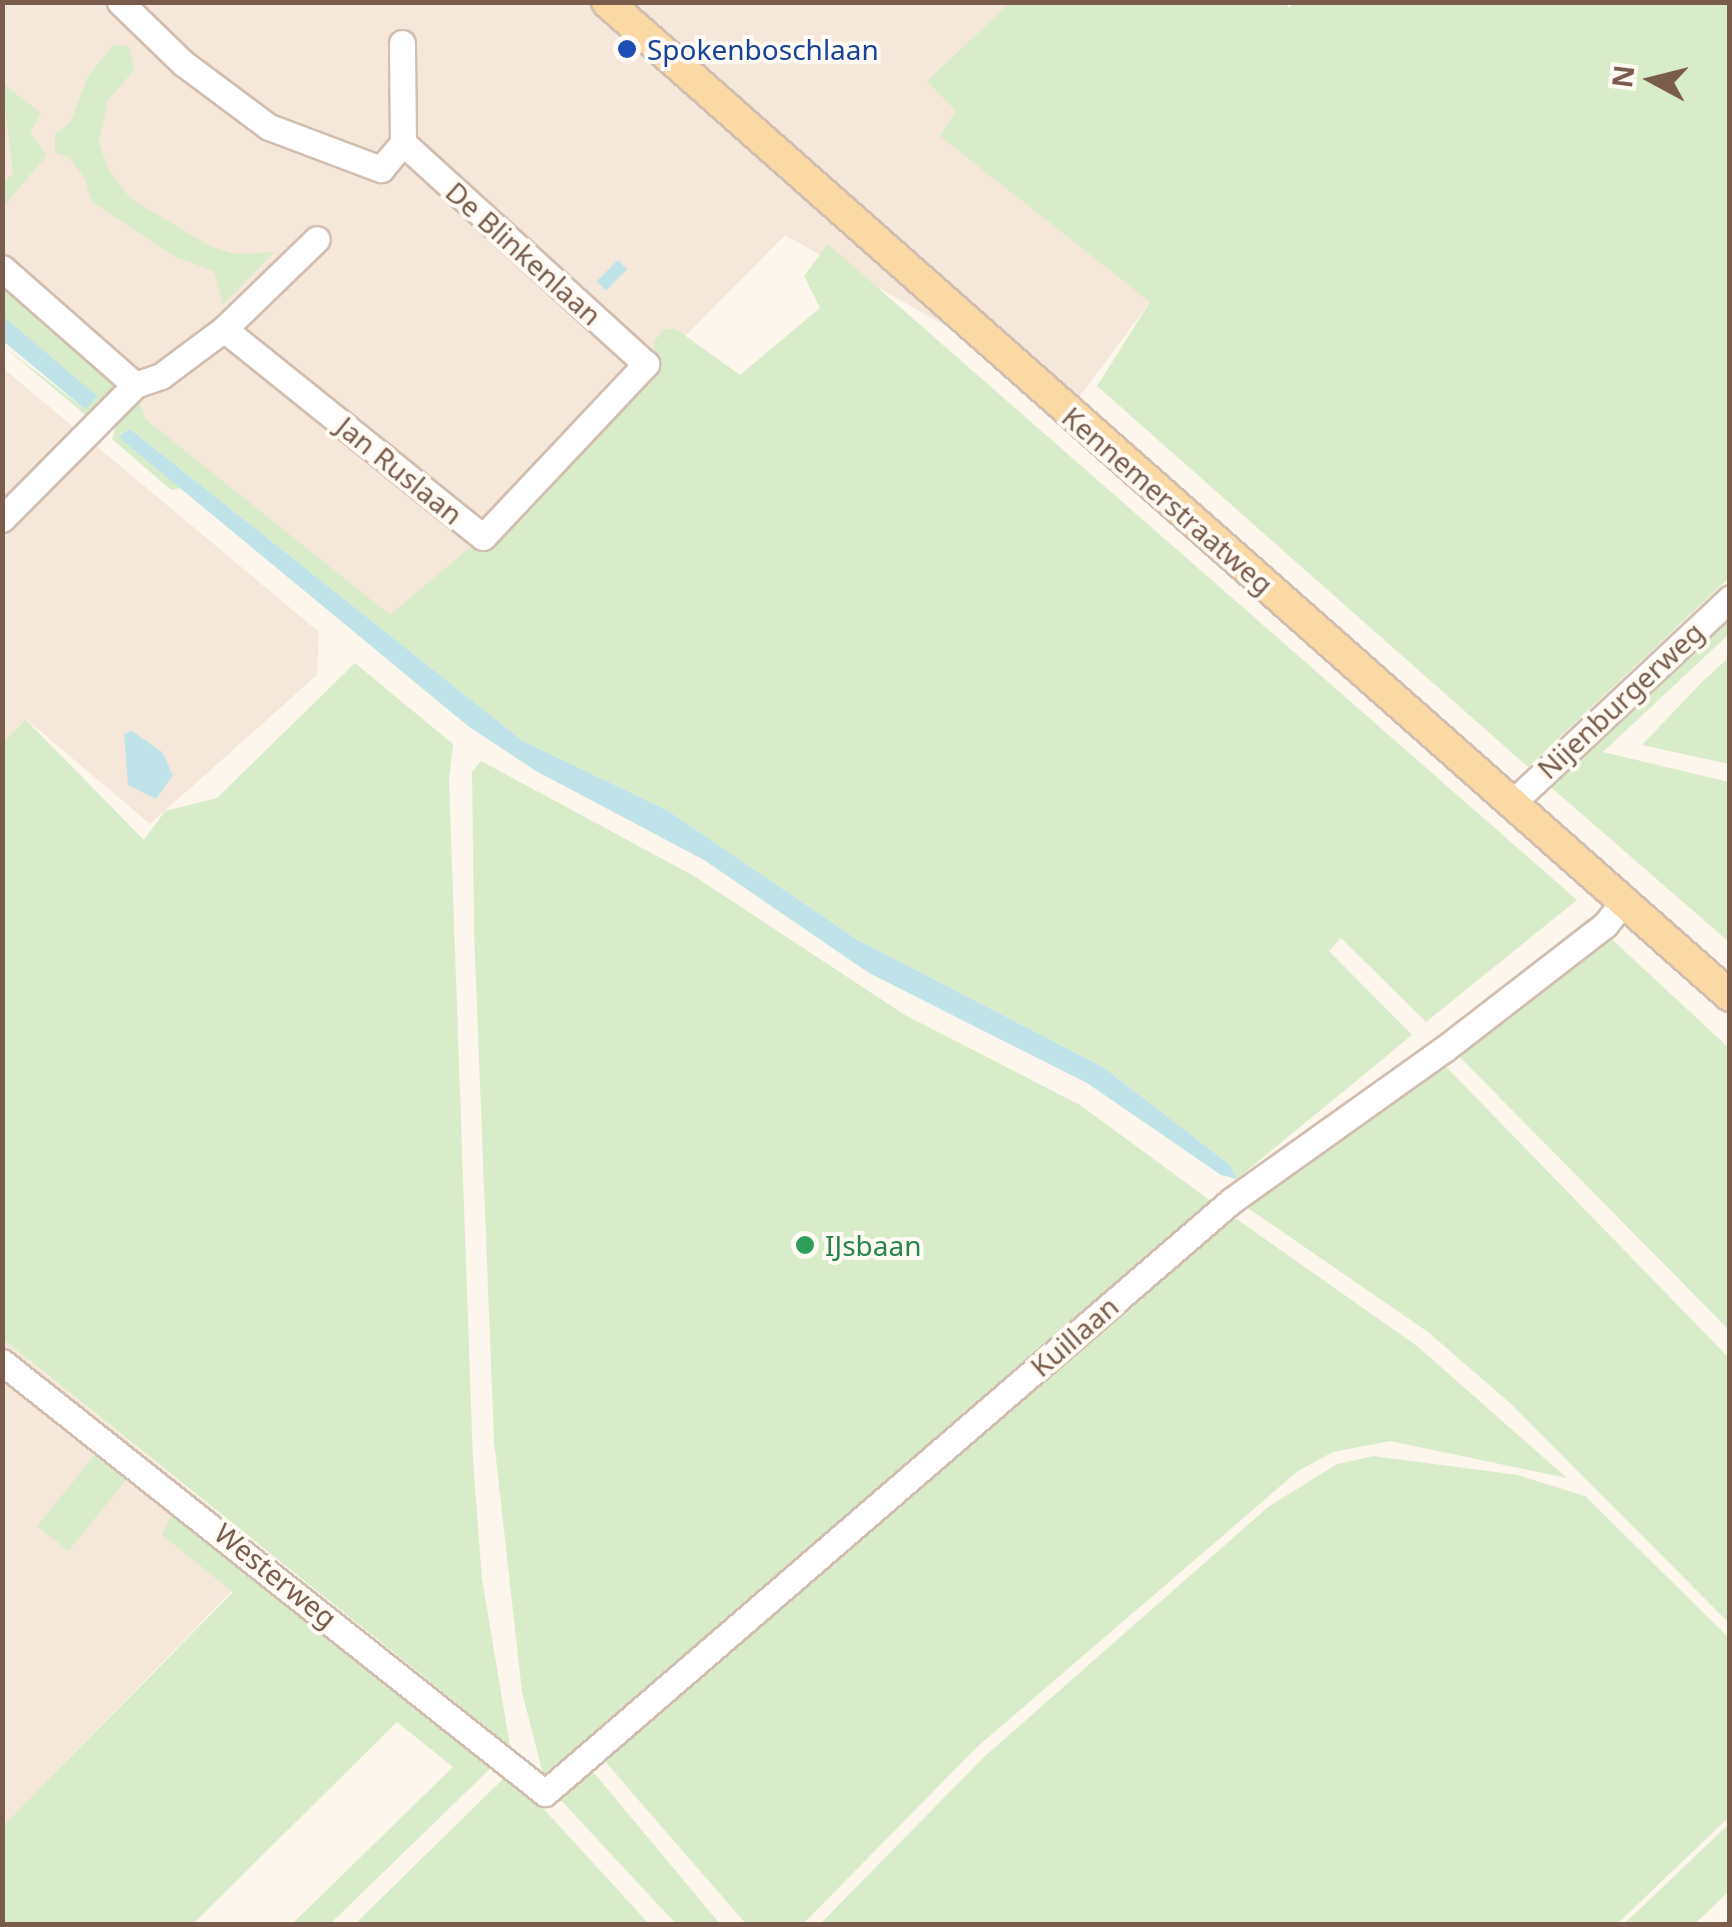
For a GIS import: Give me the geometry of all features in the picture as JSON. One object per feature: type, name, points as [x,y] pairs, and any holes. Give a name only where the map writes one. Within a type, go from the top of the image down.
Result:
[{"type":"main road","name":"Kennemerstraatweg","points":[[607,2],[1512,803],[1613,914],[1730,996]]},
{"type":"street","points":[[120,2],[183,63],[269,126],[381,169],[403,143],[402,43]]},
{"type":"street","name":"De Blinkenlaan","points":[[403,143],[646,364]]},
{"type":"street","points":[[2,519],[136,385],[161,376],[224,330],[317,238]]},
{"type":"street","points":[[2,268],[136,385]]},
{"type":"street","name":"Jan Ruslaan","points":[[224,330],[484,537],[646,364]]},
{"type":"street","name":"Nijenburgerweg","points":[[1512,803],[1730,598]]},
{"type":"street","name":"Kuillaan","points":[[544,1793],[1230,1201],[1613,914]]},
{"type":"street","name":"Westerweg","points":[[2,1362],[544,1793]]},
{"type":"shaded area","points":[[2,3],[1012,3],[1150,302],[1077,400],[785,235],[394,631],[3,310]]},
{"type":"shaded area","points":[[3,368],[319,632],[317,675],[150,824],[27,720],[3,742]]},
{"type":"shaded area","points":[[3,1339],[268,1554],[3,1826]]},
{"type":"green space","points":[[1285,2],[1289,8],[1295,2],[1729,3],[1729,578],[1528,767],[1097,386],[1150,302],[940,136],[956,111],[927,81],[1010,3]]},
{"type":"green space","points":[[114,44],[129,47],[134,70],[108,100],[99,142],[108,169],[130,198],[211,247],[235,254],[274,252],[223,305],[214,271],[175,257],[92,202],[85,179],[69,157],[55,153],[55,134],[70,123],[88,76]]},
{"type":"green space","points":[[2,83],[41,113],[30,133],[47,155],[3,207],[3,184],[13,173]]},
{"type":"green space","points":[[828,244],[1577,900],[1426,1022],[1341,938],[1329,951],[1412,1035],[1237,1179],[1230,1165],[1103,1067],[856,939],[667,810],[523,741],[130,429],[119,436],[181,488],[171,490],[112,439],[117,421],[140,401],[145,419],[390,615],[474,544],[654,363],[654,341],[665,329],[676,329],[740,375],[820,308],[804,276]]},
{"type":"green space","points":[[3,279],[112,377],[117,389],[89,418],[3,346],[86,410],[96,397],[3,316]]},
{"type":"green space","points":[[1729,607],[1729,634],[1603,752],[1729,782],[1729,942],[1545,782]]},
{"type":"green space","points":[[1729,657],[1729,764],[1642,745],[1701,683]]},
{"type":"green space","points":[[355,663],[453,744],[449,780],[473,1461],[482,1579],[510,1746],[3,1339],[3,742],[26,720],[144,840],[165,811],[217,798]]},
{"type":"green space","name":"IJsbaan","points":[[481,761],[694,876],[905,1015],[1080,1105],[1215,1204],[545,1782],[522,1692],[494,1441],[474,932],[472,772]]},
{"type":"green space","points":[[1589,918],[1729,1048],[1729,1330],[1439,1036]]},
{"type":"green space","points":[[1426,1046],[1729,1358],[1729,1623],[1510,1403],[1428,1332],[1242,1204]]},
{"type":"green space","points":[[1228,1213],[1417,1346],[1567,1478],[1390,1441],[1333,1452],[1298,1471],[976,1748],[803,1924],[746,1924],[602,1758]]},
{"type":"green space","points":[[102,1446],[133,1471],[68,1551],[37,1526]]},
{"type":"green space","points":[[1373,1456],[1518,1475],[1585,1496],[1729,1638],[1729,1817],[1617,1924],[820,1924],[984,1757],[1268,1507],[1337,1464]]},
{"type":"green space","points":[[175,1505],[497,1762],[330,1924],[292,1924],[453,1767],[397,1722],[193,1924],[3,1924],[3,1826],[233,1592],[162,1535]]},
{"type":"green space","points":[[590,1768],[720,1924],[676,1924],[557,1796]]},
{"type":"green space","points":[[510,1772],[649,1924],[355,1924]]},
{"type":"green space","points":[[1729,1824],[1729,1891],[1695,1924],[1624,1924]]},
{"type":"water","points":[[618,260],[627,269],[606,290],[597,281]]},
{"type":"water","points":[[3,316],[97,396],[86,410],[3,341]]},
{"type":"water","points":[[130,429],[523,741],[667,810],[856,939],[1103,1067],[1230,1165],[1237,1179],[1221,1175],[1087,1083],[869,973],[704,860],[536,771],[468,726],[123,441],[119,436]]},
{"type":"water","points":[[132,731],[162,752],[173,775],[156,799],[128,785],[124,734]]},
{"type":"place","name":"Spokenboschlaan","points":[[627,49]]},
{"type":"place","name":"IJsbaan","points":[[805,1245]]}]
